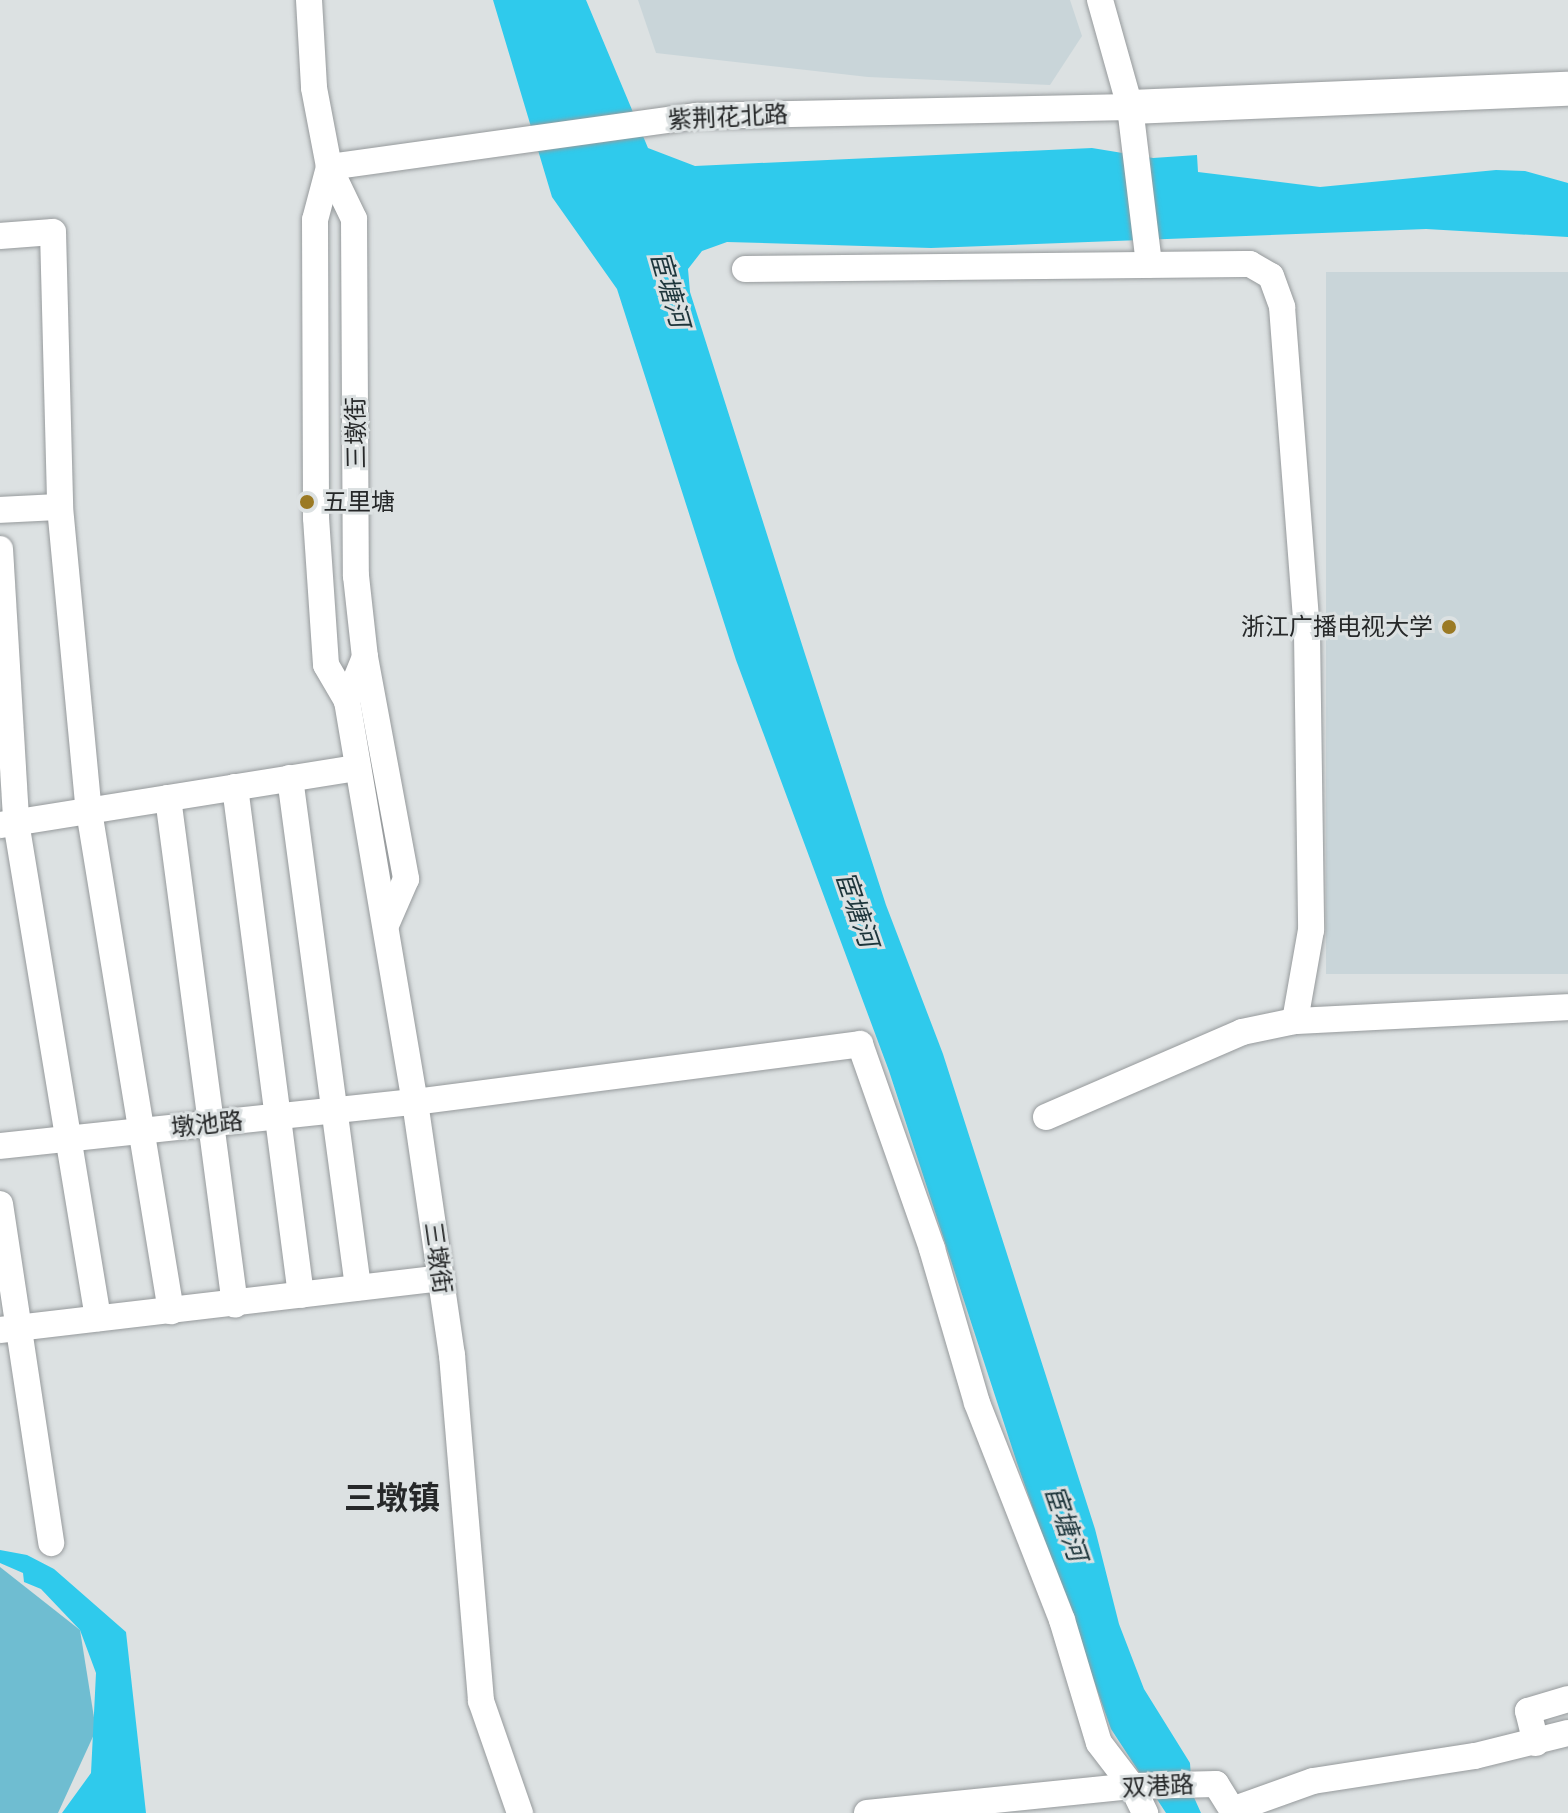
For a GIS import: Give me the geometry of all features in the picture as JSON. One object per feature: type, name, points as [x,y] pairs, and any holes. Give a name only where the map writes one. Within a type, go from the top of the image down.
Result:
[{"type":"main road","points":[[1130,107],[1568,89]]},
{"type":"street","name":"三墩街","points":[[309,0],[314,88],[329,167],[354,219],[356,576],[365,657],[347,701]]},
{"type":"street","points":[[1100,0],[1130,107],[1149,265]]},
{"type":"street","name":"紫荆花北路","points":[[329,167],[655,121],[1130,107]]},
{"type":"street","name":"三墩街","points":[[329,167],[315,220],[318,585],[326,665],[347,701],[415,1102],[441,1278],[481,1701],[520,1813]]},
{"type":"street","points":[[0,236],[53,232],[60,507],[89,811],[171,1311]]},
{"type":"street","points":[[745,269],[1250,264],[1271,276],[1282,307],[1307,633],[1311,930],[1295,1021]]},
{"type":"street","points":[[0,510],[60,507]]},
{"type":"street","points":[[0,549],[8,824],[70,1139],[98,1318]]},
{"type":"street","points":[[365,657],[406,879],[386,925]]},
{"type":"street","points":[[8,824],[356,768]]},
{"type":"street","points":[[290,778],[358,1287]]},
{"type":"street","points":[[235,787],[301,1295]]},
{"type":"street","points":[[168,798],[235,1305]]},
{"type":"street","points":[[1046,1117],[1242,1032],[1295,1021],[1568,1007]]},
{"type":"street","name":"墩池路","points":[[0,1146],[415,1102],[860,1044],[932,1249],[977,1403],[1062,1620],[1099,1743],[1133,1786]]},
{"type":"street","points":[[0,1204],[9,1328],[51,1543]]},
{"type":"street","points":[[9,1328],[235,1305],[441,1278]]},
{"type":"street","points":[[1536,1743],[1528,1711],[1568,1699]]},
{"type":"street","name":"双港路","points":[[867,1813],[1133,1786],[1216,1784],[1232,1812],[1313,1781],[1536,1743],[1568,1733]]},
{"type":"street","points":[[1133,1786],[1145,1813]]},
{"type":"shaded area","points":[[638,0],[1070,0],[1082,36],[1050,85],[868,77],[656,53]]},
{"type":"shaded area","name":"浙江广播电视大学","points":[[1326,272],[1568,272],[1568,974],[1326,974]]},
{"type":"shaded area","points":[[0,1567],[80,1630],[96,1730],[58,1813],[0,1813]]},
{"type":"water","name":"宦塘河","points":[[493,0],[586,0],[648,148],[695,166],[1092,148],[1153,158],[1197,155],[1198,172],[1320,187],[1496,170],[1525,171],[1568,183],[1568,237],[1426,229],[931,248],[727,242],[702,251],[688,269],[690,292],[886,905],[943,1054],[1095,1529],[1119,1624],[1144,1689],[1190,1763],[1192,1793],[1201,1813],[1166,1813],[1111,1729],[1017,1463],[889,1071],[736,660],[617,289],[552,197]]},
{"type":"water","points":[[0,1550],[27,1555],[54,1569],[126,1632],[146,1813],[62,1813],[91,1773],[96,1673],[80,1630],[41,1589],[24,1582],[23,1573],[0,1563]]},
{"type":"place","name":"五里塘","points":[[307,502]]},
{"type":"place","name":"浙江广播电视大学","points":[[1449,627]]},
{"type":"district","name":"三墩镇","points":[[392,1497]]}]
